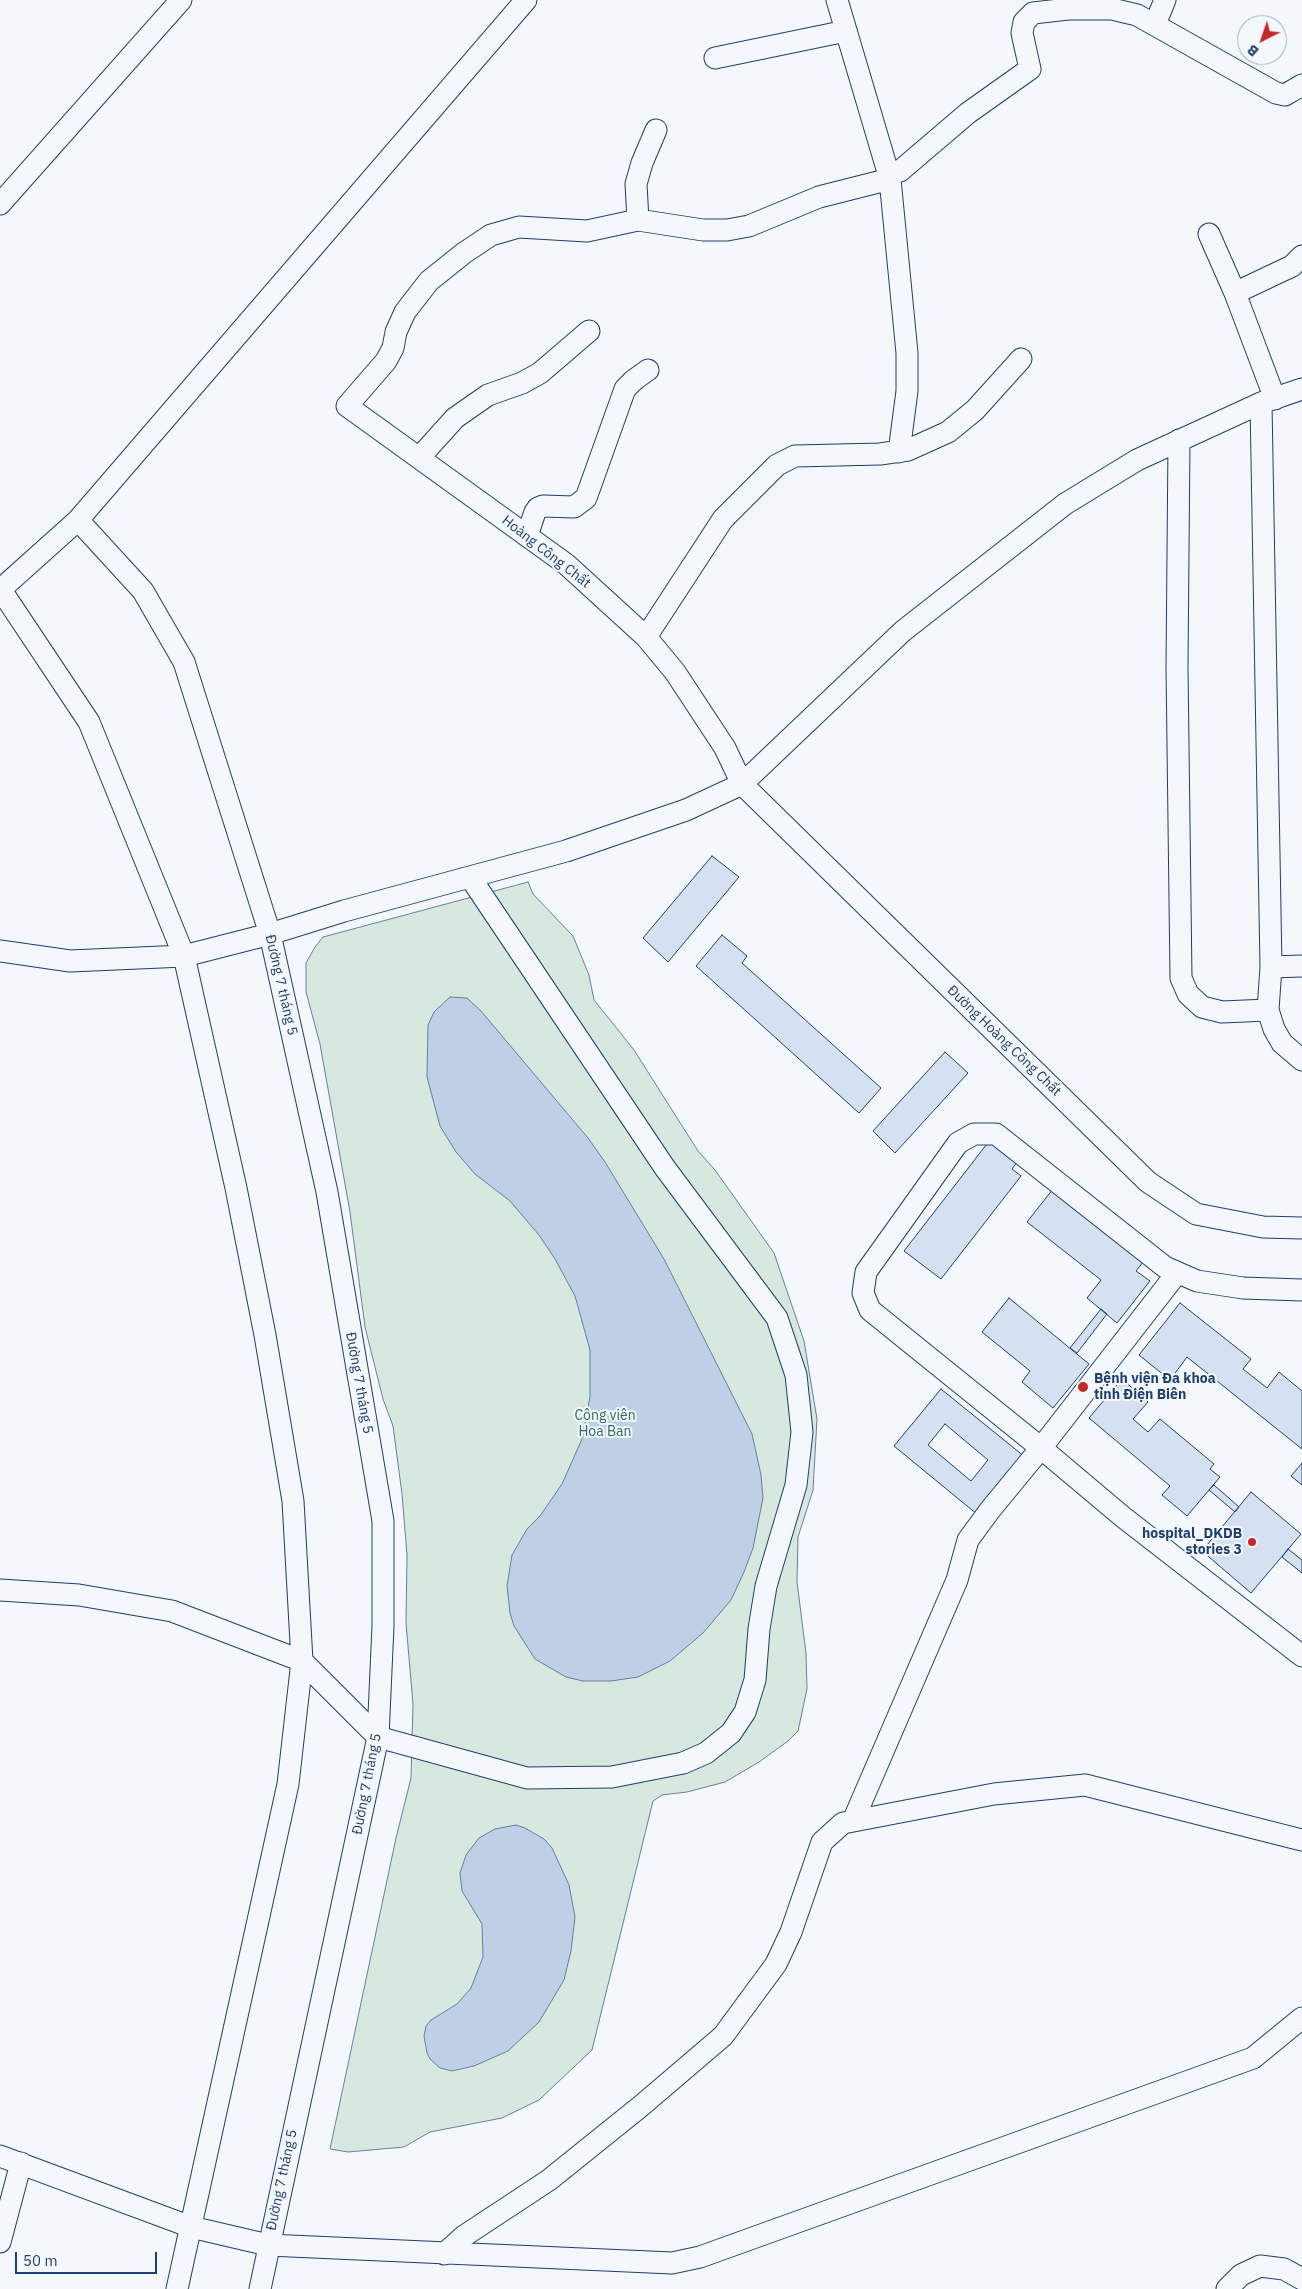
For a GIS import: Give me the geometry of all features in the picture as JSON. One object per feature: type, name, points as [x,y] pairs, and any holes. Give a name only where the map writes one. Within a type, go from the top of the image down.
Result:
[{"type":"street","points":[[2,197],[181,0]]},
{"type":"street","points":[[176,2289],[288,1784],[302,1661],[293,1500],[249,1252],[184,956],[89,722],[1,590],[78,520],[526,0]]},
{"type":"street","points":[[837,0],[890,177],[907,353],[907,392],[899,452]]},
{"type":"street","points":[[1155,24],[1165,0]]},
{"type":"street","points":[[656,130],[642,163],[636,184],[638,220],[703,230],[727,230],[749,226],[819,197],[890,177],[900,171],[968,113],[1030,69],[1022,33],[1024,22],[1033,13],[1068,9],[1112,9],[1138,15],[1276,93],[1285,95],[1302,85]]},
{"type":"street","points":[[715,58],[846,31]]},
{"type":"street","name":"Hoàng Công Chất","points":[[638,220],[587,231],[519,227],[484,240],[464,253],[429,281],[404,312],[393,348],[386,361],[347,406],[566,564],[646,637],[675,672],[720,740],[742,784]]},
{"type":"street","points":[[1209,234],[1235,292],[1268,401],[1271,967],[1268,1010],[1274,1029],[1282,1043],[1302,1060]]},
{"type":"street","points":[[1235,292],[1292,266],[1302,256]]},
{"type":"street","points":[[418,458],[455,418],[488,395],[522,383],[540,373],[589,331]]},
{"type":"street","points":[[646,637],[723,519],[777,465],[795,456],[899,452],[948,432],[976,410],[1021,359]]},
{"type":"street","points":[[527,536],[538,508],[543,506],[574,507],[586,498],[625,389],[648,370]]},
{"type":"street","points":[[0,951],[70,961],[184,956],[270,934],[344,911],[470,877],[603,838],[686,810],[742,784],[903,631],[1065,504],[1137,460],[1268,401],[1302,389]]},
{"type":"street","points":[[1179,440],[1177,667],[1181,978],[1188,994],[1202,1007],[1222,1012],[1268,1010]]},
{"type":"street","name":"Đường 7 tháng 5","points":[[78,520],[143,591],[184,662],[270,934],[327,1192],[382,1521],[383,1626],[378,1738],[260,2289]]},
{"type":"street","name":"Đường Hoàng Công Chất","points":[[742,784],[1148,1182],[1196,1214],[1264,1228],[1302,1228]]},
{"type":"street","points":[[1,1594],[79,1595],[172,1612],[302,1661],[378,1738],[526,1778],[612,1777],[683,1763],[706,1753],[731,1733],[745,1712],[755,1680],[759,1628],[766,1586],[796,1485],[802,1432],[796,1375],[777,1318],[665,1168],[470,877]]},
{"type":"street","points":[[1271,967],[1302,966]]},
{"type":"street","points":[[1302,1290],[1234,1287],[1197,1281],[1165,1267],[996,1134],[974,1134],[958,1143],[866,1272],[862,1293],[870,1310],[1123,1517],[1302,1656]]},
{"type":"street","points":[[853,1820],[957,1580],[968,1540],[1178,1273]]},
{"type":"street","points":[[444,2254],[464,2236],[549,2180],[641,2106],[723,2036],[776,1964],[791,1932],[822,1842],[831,1831],[843,1823],[994,1794],[1085,1785],[1302,1840]]},
{"type":"street","points":[[0,2156],[191,2227],[268,2245],[653,2264],[672,2263],[700,2256],[1253,2058],[1302,2018]]},
{"type":"street","points":[[0,2242],[21,2163]]},
{"type":"street","points":[[1227,2289],[1241,2276],[1260,2266],[1284,2269],[1302,2279]]},
{"type":"green space","name":"Công viên Hoa Ban","points":[[528,882],[533,894],[573,936],[589,975],[594,1000],[634,1050],[698,1151],[715,1170],[774,1253],[804,1341],[817,1419],[813,1490],[798,1537],[797,1582],[806,1653],[807,1689],[798,1731],[788,1741],[759,1762],[725,1782],[687,1792],[662,1795],[653,1801],[592,2050],[539,2100],[502,2118],[430,2132],[404,2147],[348,2152],[330,2149],[396,1838],[411,1778],[413,1704],[406,1623],[407,1555],[402,1494],[393,1426],[383,1399],[365,1327],[350,1212],[320,1044],[306,992],[306,963],[323,937]]},
{"type":"water","points":[[450,997],[467,998],[481,1011],[588,1138],[605,1162],[664,1259],[752,1434],[761,1475],[763,1498],[753,1548],[731,1600],[703,1633],[670,1661],[638,1677],[611,1681],[583,1681],[566,1677],[535,1659],[514,1626],[510,1613],[507,1586],[512,1555],[527,1529],[540,1516],[562,1484],[582,1439],[590,1397],[590,1350],[575,1296],[555,1259],[539,1235],[510,1201],[475,1174],[456,1152],[440,1126],[427,1077],[428,1025],[434,1012]]},
{"type":"water","points":[[516,1825],[544,1839],[552,1848],[569,1885],[575,1917],[571,1951],[564,1980],[539,2022],[508,2051],[474,2066],[452,2071],[440,2068],[430,2059],[427,2053],[424,2036],[426,2026],[431,2020],[457,2004],[471,1988],[483,1957],[482,1924],[462,1891],[460,1873],[466,1855],[479,1838],[495,1829]]},
{"type":"building","points":[[712,856],[739,877],[668,962],[643,938]]},
{"type":"building","points":[[722,935],[747,956],[742,963],[881,1088],[859,1113],[696,966]]},
{"type":"building","points":[[945,1052],[968,1073],[895,1153],[873,1131]]},
{"type":"building","points":[[990,1140],[1018,1161],[1012,1169],[1021,1176],[941,1279],[904,1251]]},
{"type":"building","points":[[1053,1189],[1144,1261],[1136,1271],[1150,1281],[1117,1323],[1087,1298],[1101,1280],[1027,1222]]},
{"type":"building","points":[[1009,1298],[1089,1364],[1053,1408],[1022,1382],[1030,1371],[982,1332]]},
{"type":"building","points":[[1180,1303],[1251,1359],[1243,1369],[1267,1388],[1279,1372],[1302,1391],[1302,1449],[1187,1357],[1170,1380],[1139,1355]]},
{"type":"building","points":[[1101,1309],[1107,1314],[1077,1353],[1070,1348]]},
{"type":"building","points":[[1122,1379],[1148,1402],[1133,1419],[1148,1432],[1160,1419],[1214,1464],[1210,1469],[1220,1477],[1187,1516],[1162,1495],[1170,1486],[1089,1418]]},
{"type":"building","points":[[941,1389],[1025,1457],[978,1515],[894,1446]],"holes":[[[945,1424],[988,1460],[971,1481],[928,1445]]]},
{"type":"building","points":[[1302,1463],[1302,1485],[1291,1476]]},
{"type":"building","points":[[1214,1485],[1239,1507],[1235,1512],[1209,1490]]},
{"type":"building","name":"hospital_DKDB stories 3","points":[[1251,1492],[1301,1534],[1251,1593],[1202,1551]]},
{"type":"building","points":[[1288,1549],[1302,1560],[1302,1573],[1282,1557]]},
{"type":"place","name":"Bệnh viện Đa khoa tỉnh Điện Biên","points":[[1083,1387]]},
{"type":"place","name":"hospital_DKDB stories 3","points":[[1252,1542]]}]
